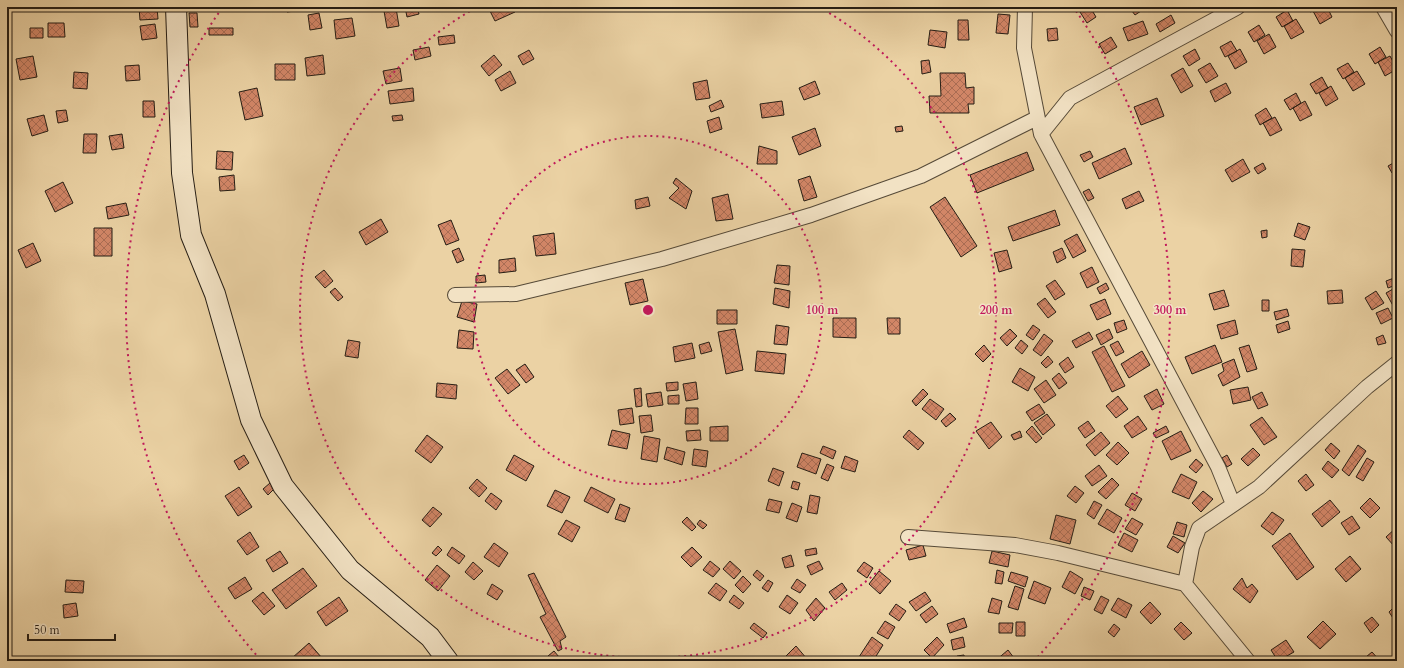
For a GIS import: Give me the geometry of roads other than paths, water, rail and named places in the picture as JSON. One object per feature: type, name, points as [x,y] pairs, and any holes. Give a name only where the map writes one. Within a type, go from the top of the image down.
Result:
[{"type":"street","points":[[176,7],[182,173],[191,234],[215,294],[251,420],[283,486],[350,570],[430,637],[448,661]]},
{"type":"street","points":[[1025,7],[1024,48],[1041,134],[1218,467],[1232,504]]},
{"type":"street","points":[[1041,134],[1070,98],[1238,7]]},
{"type":"street","points":[[1383,7],[1397,31]]},
{"type":"street","points":[[455,295],[516,294],[662,259],[811,215],[921,176],[1037,118]]},
{"type":"street","points":[[1184,584],[1192,547],[1199,528],[1259,487],[1367,387],[1397,363]]},
{"type":"street","points":[[908,537],[1016,545],[1058,553],[1184,584],[1248,661]]}]
